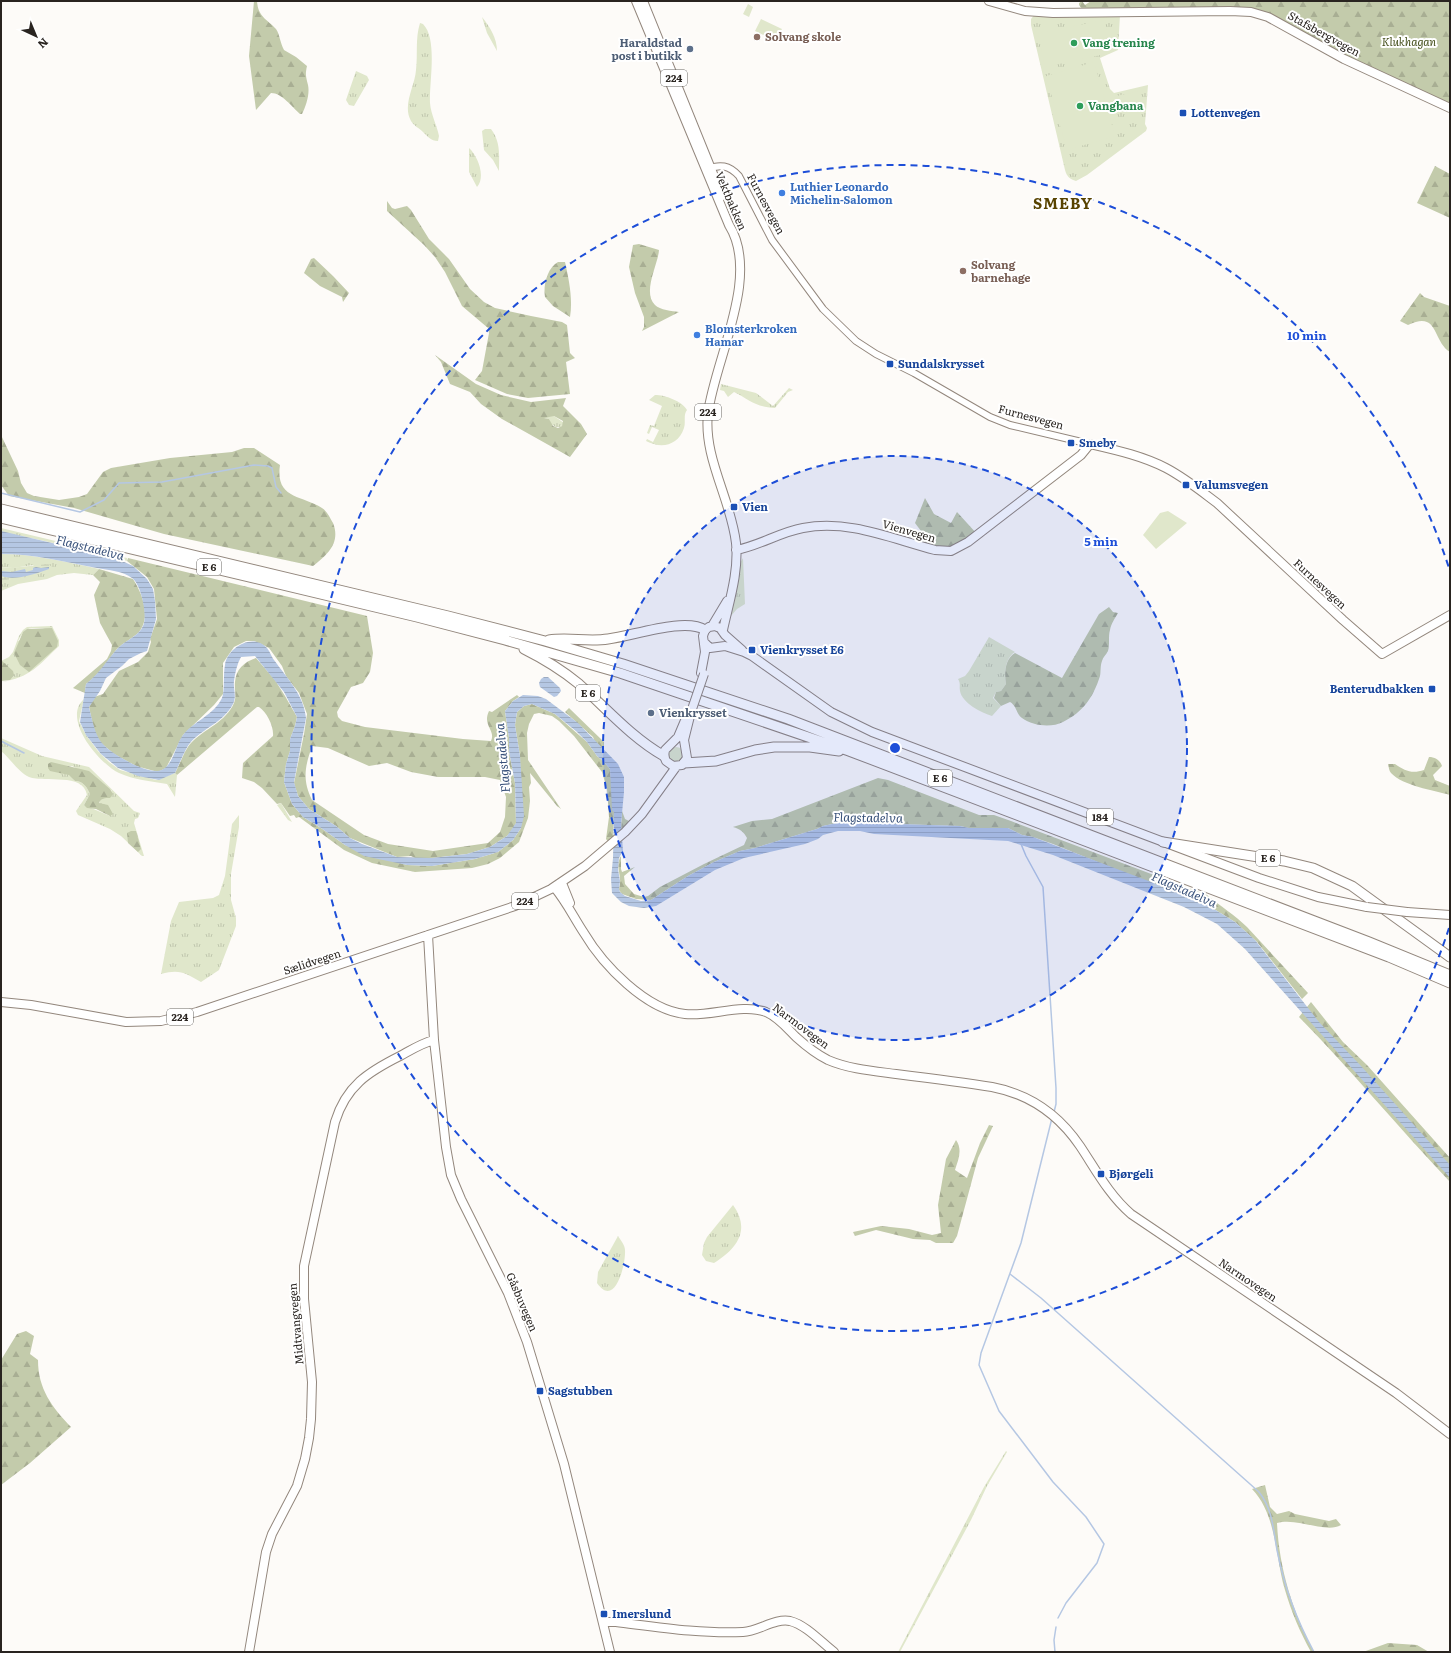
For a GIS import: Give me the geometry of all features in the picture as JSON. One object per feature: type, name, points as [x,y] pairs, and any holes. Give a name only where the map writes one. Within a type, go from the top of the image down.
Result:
[{"type":"highway","name":"E 6","points":[[1,509],[350,592],[546,641],[686,684],[788,719],[1376,945],[1450,975]]},
{"type":"highway","name":"E 6","points":[[1,518],[340,598],[578,660],[849,751],[1389,957],[1450,983]]},
{"type":"highway","name":"E 6","points":[[546,641],[559,639],[585,641],[608,639],[678,626],[708,628]]},
{"type":"highway","name":"E 6","points":[[505,640],[536,655],[569,676],[665,759]]},
{"type":"highway","name":"E 6","points":[[680,765],[774,747],[802,747],[838,752],[849,751]]},
{"type":"highway","name":"E 6","points":[[1163,842],[1284,861],[1324,873],[1359,890],[1450,957]]},
{"type":"main road","name":"224","points":[[636,1],[708,168]]},
{"type":"main road","name":"224","points":[[643,1],[708,168]]},
{"type":"main road","name":"Stafsbergvegen","points":[[989,1],[1027,12],[1251,12],[1268,17],[1344,59],[1450,108]]},
{"type":"main road","name":"Vektbakken","points":[[708,168],[733,232],[739,265],[738,293],[732,322],[713,387],[709,408],[708,431],[712,454],[732,520],[736,550],[736,565],[724,633]]},
{"type":"main road","name":"Vienvegen","points":[[736,550],[745,548],[779,534],[802,528],[830,526],[868,531],[935,550],[946,551],[956,549],[981,533],[1063,470],[1081,455],[1090,444]]},
{"type":"main road","name":"Furnesvegen","points":[[1090,444],[1132,455],[1166,468],[1218,503],[1359,635],[1382,654],[1450,615]]},
{"type":"main road","name":"Vektbakken","points":[[708,628],[731,593]]},
{"type":"main road","points":[[708,628],[718,626],[724,633]]},
{"type":"main road","name":"224","points":[[703,673],[705,656],[703,636],[708,628]]},
{"type":"main road","name":"224","points":[[661,785],[688,755],[684,747],[690,712],[709,659],[724,642],[724,633]]},
{"type":"main road","name":"184","points":[[724,633],[744,652],[769,667],[824,708],[854,724],[1279,885],[1331,900],[1367,907],[1450,915]]},
{"type":"main road","points":[[704,642],[710,648],[718,647]]},
{"type":"main road","name":"184","points":[[718,647],[728,647],[744,652]]},
{"type":"main road","name":"224","points":[[661,785],[666,772],[666,747],[673,743],[678,737],[690,712]]},
{"type":"main road","points":[[673,743],[680,743],[684,747]]},
{"type":"main road","points":[[665,759],[670,765],[680,765]]},
{"type":"main road","name":"Sælidvegen","points":[[1,1002],[31,1005],[126,1022],[161,1021],[197,1012],[515,906],[558,885],[610,846],[625,832],[642,814],[661,785]]},
{"type":"main road","name":"Narmovegen","points":[[558,885],[574,917],[591,945],[609,966],[640,995],[666,1010],[691,1015],[748,1009],[762,1011],[777,1019],[815,1053],[838,1064],[868,1070],[1004,1089],[1029,1099],[1048,1112],[1074,1137],[1112,1195],[1131,1214],[1396,1393],[1450,1434]]},
{"type":"main road","name":"Gåsbuvegen","points":[[424,936],[429,962],[434,1040],[446,1147],[451,1175],[461,1199],[508,1293],[525,1336],[564,1464],[610,1652]]},
{"type":"main road","name":"Midtvangvegen","points":[[249,1652],[266,1552],[272,1534],[297,1486],[309,1438],[312,1382],[303,1284],[304,1266],[336,1117],[348,1094],[366,1075],[387,1062],[434,1040]]},
{"type":"main road","points":[[603,1622],[616,1622],[681,1630],[736,1632],[753,1631],[775,1622],[789,1621],[802,1627],[834,1652]]},
{"type":"street","name":"Furnesvegen","points":[[708,168],[726,166],[739,176],[773,242],[823,309],[856,341],[876,354],[914,373],[990,417],[1010,425],[1090,444]]},
{"type":"green space","points":[[254,1],[257,1],[261,14],[276,29],[284,50],[307,66],[306,76],[308,96],[302,114],[300,114],[279,95],[271,93],[256,110],[249,56]]},
{"type":"green space","name":"Klukhagan","points":[[1082,1],[1085,5],[1091,1],[1450,1],[1450,105],[1347,59],[1267,14],[1082,9],[1079,3]]},
{"type":"green space","points":[[748,4],[753,7],[749,17],[743,14]]},
{"type":"green space","points":[[1035,14],[1120,15],[1118,50],[1100,58],[1110,89],[1114,93],[1148,85],[1145,124],[1147,128],[1146,131],[1087,175],[1076,181],[1069,177],[1065,170],[1031,25],[1031,19]]},
{"type":"green space","points":[[482,17],[488,25],[496,42],[497,51],[487,33]]},
{"type":"green space","points":[[761,19],[782,29],[776,41],[755,31]]},
{"type":"green space","name":"Vang trening","points":[[1105,20],[1110,53],[1045,67],[1038,33]]},
{"type":"green space","points":[[420,23],[423,24],[428,31],[432,50],[430,103],[439,136],[438,141],[429,138],[415,126],[411,121],[408,109],[408,102],[416,70]]},
{"type":"green space","name":"Vangbana","points":[[1094,62],[1115,136],[1067,150],[1046,76]]},
{"type":"green space","points":[[356,71],[367,76],[369,80],[354,106],[349,105],[346,100]]},
{"type":"green space","points":[[1140,91],[1143,105],[1119,110],[1116,96]]},
{"type":"green space","points":[[485,129],[491,129],[498,144],[499,171],[493,160],[484,150],[482,131]]},
{"type":"green space","points":[[469,148],[478,161],[480,167],[481,178],[477,187],[469,172]]},
{"type":"green space","points":[[1435,166],[1450,174],[1450,218],[1417,203]]},
{"type":"green space","points":[[387,201],[392,208],[395,209],[407,206],[411,210],[429,239],[449,259],[470,289],[484,302],[495,308],[562,322],[567,325],[570,353],[575,358],[566,362],[570,394],[528,398],[507,394],[475,380],[482,371],[489,333],[488,328],[462,306],[445,272],[435,257],[387,211]]},
{"type":"green space","points":[[639,244],[659,250],[650,286],[651,300],[660,308],[679,312],[642,331],[644,327],[644,317],[635,293],[629,267],[633,245]]},
{"type":"green space","points":[[314,258],[349,293],[343,302],[342,297],[320,286],[304,273],[311,259]]},
{"type":"green space","points":[[558,262],[565,262],[571,296],[570,317],[553,306],[545,297],[547,278],[551,268]]},
{"type":"green space","points":[[1420,293],[1424,297],[1450,306],[1450,352],[1444,347],[1430,324],[1425,321],[1418,321],[1408,325],[1400,321]]},
{"type":"green space","points":[[435,355],[476,384],[501,395],[531,402],[566,398],[563,406],[581,424],[587,434],[570,457],[502,419],[481,404],[470,392],[450,384],[441,362]],"holes":[[[554,416],[563,421],[562,426],[558,428],[553,426],[549,419],[544,418]]]},
{"type":"green space","points":[[721,384],[756,393],[773,406],[789,388],[793,390],[788,392],[775,408],[757,405],[734,392],[728,397],[724,391],[720,390]]},
{"type":"green space","points":[[655,395],[673,399],[687,410],[685,414],[684,428],[681,434],[678,439],[668,444],[657,445],[646,441],[647,439],[653,442],[659,430],[652,427],[649,434],[647,433],[650,425],[654,426],[662,406],[649,400]]},
{"type":"green space","points":[[544,416],[554,416],[564,423],[561,427],[556,427],[551,424],[549,419],[544,418]]},
{"type":"green space","points":[[1,435],[18,471],[21,483],[27,493],[34,496],[59,500],[79,497],[87,494],[103,472],[111,468],[170,458],[232,452],[244,448],[254,448],[280,465],[280,476],[282,484],[286,490],[298,498],[314,504],[325,511],[333,523],[335,530],[334,542],[328,553],[313,566],[164,534],[74,508],[9,496],[1,485]]},
{"type":"green space","points":[[925,498],[934,514],[951,523],[957,512],[977,534],[948,549],[916,543],[916,538],[920,536],[921,531],[915,523]]},
{"type":"green space","points":[[1168,511],[1187,523],[1156,549],[1143,535],[1160,513]]},
{"type":"green space","points":[[1,528],[127,558],[127,561],[108,555],[1,533]]},
{"type":"green space","points":[[1,554],[38,557],[99,569],[93,575],[74,573],[57,575],[47,579],[18,584],[1,591],[1,580],[41,573],[33,565],[13,568],[1,567]]},
{"type":"green space","points":[[128,558],[367,616],[373,653],[370,672],[363,683],[351,687],[337,712],[338,717],[342,721],[365,727],[491,741],[492,734],[487,720],[489,711],[492,712],[517,695],[519,697],[513,701],[505,711],[509,738],[509,751],[515,783],[516,823],[513,830],[507,836],[490,847],[467,854],[432,858],[415,858],[411,856],[397,857],[350,838],[336,826],[309,809],[298,796],[294,783],[307,714],[299,693],[286,676],[282,666],[269,648],[254,641],[246,641],[234,647],[223,663],[223,694],[214,705],[183,735],[166,768],[158,772],[136,766],[114,754],[101,743],[95,734],[89,707],[94,697],[103,694],[119,671],[138,662],[148,652],[151,642],[150,639],[157,619],[154,589],[147,577],[127,561]],"holes":[[[312,746],[328,748],[369,766],[387,763],[411,772],[438,777],[485,777],[500,780],[506,797],[505,817],[500,832],[488,843],[433,851],[388,844],[364,835],[312,800],[309,793],[306,779],[306,767]]]},
{"type":"green space","points":[[743,558],[745,604],[729,616],[740,563]]},
{"type":"green space","points":[[48,564],[54,568],[28,577],[1,580],[1,567]]},
{"type":"green space","points":[[99,569],[133,579],[143,599],[145,614],[142,628],[137,634],[117,649],[99,672],[86,684],[85,693],[73,688],[107,659],[112,645],[100,623],[94,595],[100,582],[93,575]]},
{"type":"green space","points":[[1109,607],[1113,612],[1118,613],[1113,621],[1109,635],[1108,651],[1102,660],[1100,676],[1094,691],[1086,704],[1076,714],[1063,722],[1053,725],[1031,723],[1022,718],[1010,702],[1001,706],[994,698],[996,692],[1001,691],[1006,684],[1005,675],[1007,663],[1015,653],[1062,678],[1099,614]]},
{"type":"green space","points":[[52,626],[59,640],[59,646],[40,665],[27,674],[11,680],[1,682],[10,680],[1,661],[9,657],[13,652],[19,636],[27,627]],"holes":[[[45,628],[18,641],[27,629]]]},
{"type":"green space","points":[[52,628],[58,641],[57,647],[29,672],[20,665],[14,653],[23,632],[27,629]]},
{"type":"green space","points":[[989,637],[1015,652],[1007,662],[1005,675],[1006,684],[1001,691],[996,692],[993,698],[1001,706],[992,716],[983,713],[964,700],[960,691],[958,679],[965,676],[969,671]]},
{"type":"green space","points":[[256,658],[275,680],[297,717],[290,739],[290,751],[286,764],[284,782],[292,804],[303,817],[345,845],[407,865],[432,866],[475,859],[498,852],[513,840],[521,828],[520,756],[515,725],[517,712],[524,706],[532,704],[555,714],[587,742],[597,756],[610,769],[614,812],[613,840],[609,843],[606,839],[609,817],[607,789],[602,772],[574,736],[559,721],[552,716],[539,713],[534,714],[529,724],[527,733],[528,760],[561,809],[530,773],[531,783],[529,787],[530,801],[528,818],[519,842],[500,858],[488,864],[472,868],[415,872],[372,863],[344,850],[299,817],[296,818],[294,815],[290,816],[281,803],[277,804],[254,782],[242,778],[243,763],[273,736],[269,720],[265,712],[259,707],[257,707],[177,775],[175,773],[189,746],[196,738],[220,720],[230,710],[235,700],[235,682],[237,673],[244,664]]},
{"type":"green space","points":[[2,661],[13,671],[14,675],[10,680],[1,681]]},
{"type":"green space","points":[[84,699],[79,721],[86,735],[98,751],[120,770],[156,780],[175,773],[177,775],[175,797],[167,784],[142,780],[119,773],[102,760],[86,740],[80,729],[77,718],[78,708]]},
{"type":"green space","points":[[569,708],[604,742],[604,750],[595,742],[593,737],[565,712]]},
{"type":"green space","points":[[1,738],[42,756],[89,767],[134,811],[140,813],[138,818],[135,819],[134,823],[144,856],[142,856],[121,836],[110,829],[78,815],[76,811],[87,795],[84,788],[78,783],[29,777],[21,772],[1,751]],"holes":[[[67,766],[72,766],[100,781],[112,791],[100,800],[99,804],[110,816],[84,805],[90,794],[84,785],[75,781],[70,775]]]},
{"type":"green space","points":[[676,747],[682,749],[684,755],[682,761],[676,763],[670,761],[668,755],[670,749]]},
{"type":"green space","points":[[1429,757],[1437,759],[1440,762],[1442,766],[1433,775],[1435,780],[1450,786],[1450,795],[1410,784],[1396,777],[1389,770],[1388,764],[1395,764],[1412,772],[1424,770]]},
{"type":"green space","points":[[51,762],[89,771],[110,789],[113,794],[110,798],[102,799],[99,803],[108,805],[113,814],[110,816],[96,809],[87,808],[84,805],[90,794],[86,787],[82,783],[75,781],[69,775],[50,771],[48,764]]},
{"type":"green space","points":[[878,778],[888,780],[979,815],[994,815],[1011,821],[1207,895],[1238,918],[1308,993],[1302,999],[1257,942],[1235,922],[1201,901],[1137,878],[1053,844],[1022,835],[1008,828],[969,828],[960,826],[896,824],[878,821],[837,823],[823,826],[755,848],[740,851],[714,862],[688,876],[651,900],[636,899],[622,894],[619,890],[620,880],[618,863],[621,856],[622,872],[635,867],[624,876],[625,884],[634,894],[644,897],[648,896],[660,887],[744,845],[747,838],[746,836],[742,831],[733,827],[752,821],[772,819]]},
{"type":"green space","points":[[281,803],[292,822],[288,820],[277,805]]},
{"type":"green space","points":[[622,811],[625,819],[629,821],[621,831]]},
{"type":"green space","points":[[239,815],[239,827],[231,874],[231,900],[236,918],[236,926],[219,970],[201,982],[191,976],[178,972],[161,974],[171,921],[179,902],[213,898],[219,895],[225,876],[232,824]]},
{"type":"green space","points":[[136,831],[141,849],[138,852],[128,843],[127,833]]},
{"type":"green space","points":[[1311,1002],[1343,1042],[1367,1065],[1450,1158],[1450,1182],[1299,1017]]},
{"type":"green space","points":[[989,1125],[993,1126],[978,1158],[957,1236],[953,1243],[936,1243],[930,1240],[913,1239],[876,1230],[855,1236],[853,1232],[881,1226],[909,1229],[932,1235],[941,1233],[938,1205],[946,1159],[956,1140],[960,1151],[955,1170],[967,1178],[980,1143]]},
{"type":"green space","points":[[733,1205],[741,1223],[739,1238],[735,1245],[722,1258],[714,1263],[706,1261],[702,1255],[704,1243],[707,1237]]},
{"type":"green space","points":[[618,1236],[625,1248],[624,1265],[618,1282],[614,1288],[609,1291],[603,1290],[597,1283],[598,1272]]},
{"type":"green space","points":[[26,1331],[34,1336],[30,1354],[38,1360],[40,1380],[43,1389],[52,1405],[71,1427],[30,1463],[1,1485],[1,1360],[17,1334]]},
{"type":"green space","points":[[1006,1451],[1007,1452],[987,1486],[971,1520],[900,1652],[898,1652],[984,1487]]},
{"type":"green space","points":[[1265,1485],[1270,1507],[1277,1514],[1289,1511],[1295,1514],[1329,1521],[1336,1519],[1341,1525],[1327,1528],[1293,1522],[1277,1523],[1278,1540],[1288,1590],[1306,1637],[1314,1652],[1311,1652],[1293,1614],[1287,1598],[1271,1524],[1260,1499],[1252,1489]]},
{"type":"green space","points":[[1388,1643],[1417,1645],[1429,1652],[1363,1652]]},
{"type":"water","points":[[1,531],[120,560],[133,566],[147,579],[153,589],[156,619],[147,651],[129,659],[106,678],[100,691],[89,707],[94,728],[100,741],[111,751],[135,765],[155,771],[163,769],[167,766],[183,735],[214,709],[222,698],[225,665],[230,653],[241,644],[254,642],[260,643],[266,647],[294,687],[305,710],[306,718],[294,782],[298,796],[309,809],[336,826],[350,838],[397,857],[432,858],[467,854],[490,847],[507,836],[516,823],[515,783],[509,751],[509,738],[505,711],[513,701],[523,695],[538,696],[546,699],[578,723],[618,764],[624,777],[621,824],[623,851],[619,858],[619,889],[625,896],[641,901],[651,900],[688,876],[714,862],[740,851],[755,848],[823,826],[837,823],[878,821],[896,824],[960,826],[969,828],[1008,828],[1022,835],[1033,837],[1201,901],[1235,922],[1255,940],[1319,1022],[1361,1066],[1450,1165],[1450,1178],[1245,949],[1217,924],[1184,907],[1053,855],[1008,841],[874,834],[860,831],[838,831],[823,835],[818,839],[805,844],[744,858],[715,870],[656,906],[644,908],[629,906],[621,902],[612,893],[611,879],[614,812],[612,810],[610,769],[577,732],[555,714],[532,704],[524,706],[517,712],[515,725],[520,756],[524,816],[521,828],[513,840],[498,852],[475,859],[432,866],[407,865],[364,856],[303,817],[292,804],[284,782],[286,764],[290,751],[290,739],[297,717],[284,692],[255,656],[241,657],[234,678],[235,698],[233,704],[224,716],[190,743],[175,773],[159,780],[138,776],[118,768],[101,754],[86,735],[80,722],[86,684],[118,648],[139,633],[143,626],[145,615],[141,593],[132,578],[115,571],[37,557],[1,554]]},
{"type":"water","points":[[49,567],[49,569],[19,577],[12,578],[1,576],[1,571],[12,572],[25,569],[26,572],[33,570],[33,568]]},
{"type":"water","points":[[544,677],[548,677],[560,688],[561,691],[557,696],[554,697],[540,687],[539,683]]},
{"type":"waterway","points":[[1,493],[80,512],[104,500],[119,483],[162,482],[254,465],[268,466],[272,468],[276,487],[281,493]]},
{"type":"waterway","points":[[1,741],[24,753]]},
{"type":"waterway","points":[[1021,844],[1043,887],[1056,1088],[1056,1104],[1054,1112]]},
{"type":"waterway","points":[[1052,1118],[1021,1243],[981,1353],[979,1365],[999,1411],[1053,1482],[1086,1517],[1104,1544],[1097,1563],[1066,1603],[1058,1618]]},
{"type":"waterway","points":[[1010,1274],[1041,1298],[1259,1492],[1270,1513],[1283,1577],[1302,1628],[1314,1652]]},
{"type":"waterway","points":[[1055,1652],[1054,1640],[1056,1627]]},
{"type":"place","name":"Solvang skole","points":[[757,37]]},
{"type":"place","name":"Vang trening","points":[[1074,43]]},
{"type":"place","name":"Haraldstad post i butikk","points":[[690,49]]},
{"type":"place","name":"Vangbana","points":[[1080,106]]},
{"type":"place","name":"Lottenvegen","points":[[1183,113]]},
{"type":"place","name":"Luthier Leonardo Michelin-Salomon","points":[[782,193]]},
{"type":"place","name":"Solvang barnehage","points":[[963,271]]},
{"type":"place","name":"Blomsterkroken Hamar","points":[[697,335]]},
{"type":"place","name":"Sundalskrysset","points":[[890,364]]},
{"type":"place","name":"Smeby","points":[[1071,443]]},
{"type":"place","name":"Valumsvegen","points":[[1186,485]]},
{"type":"place","name":"Vien","points":[[734,507]]},
{"type":"place","name":"Vienkrysset E6","points":[[752,650]]},
{"type":"place","name":"Benterudbakken","points":[[1432,689]]},
{"type":"place","name":"Vienkrysset","points":[[651,713]]},
{"type":"place","name":"Bjørgeli","points":[[1101,1174]]},
{"type":"place","name":"Sagstubben","points":[[540,1391]]},
{"type":"place","name":"Imerslund","points":[[604,1614]]},
{"type":"district","name":"SMEBY","points":[[1063,204]]},
{"type":"water label","name":"Flagstadelva","points":[[90,548]]},
{"type":"water label","name":"Flagstadelva","points":[[503,758]]},
{"type":"water label","name":"Flagstadelva","points":[[868,818]]},
{"type":"water label","name":"Flagstadelva","points":[[1184,890]]}]
